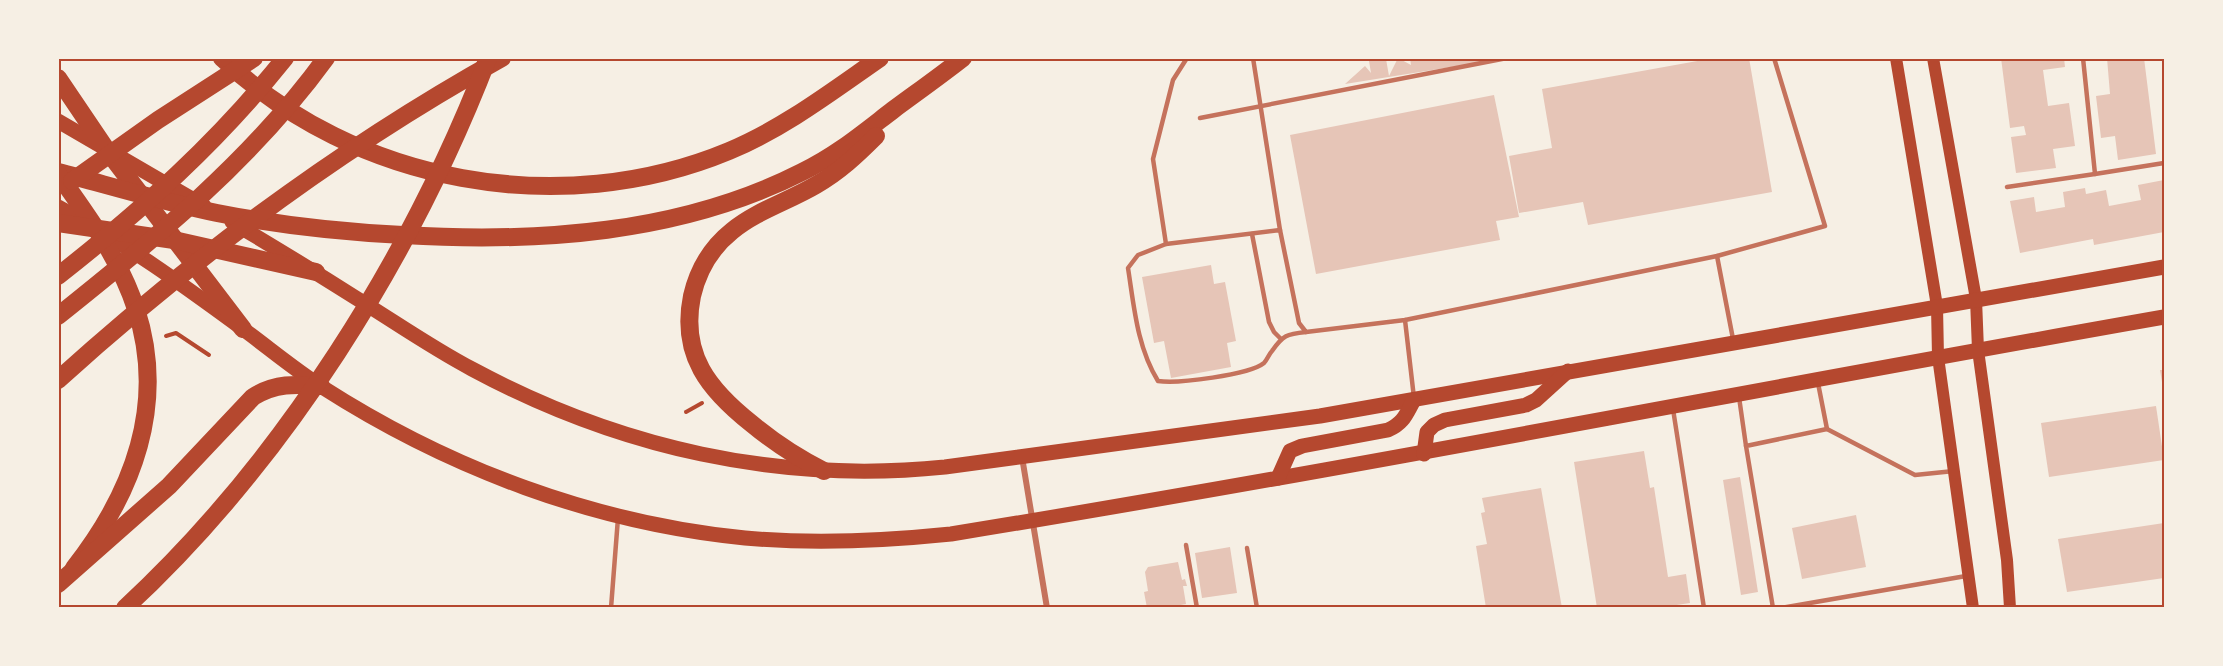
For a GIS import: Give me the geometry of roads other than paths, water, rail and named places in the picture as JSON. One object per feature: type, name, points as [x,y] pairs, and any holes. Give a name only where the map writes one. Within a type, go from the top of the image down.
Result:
[{"type":"highway","points":[[222,58],[266,94],[326,132],[388,158],[453,177],[505,185],[557,187],[613,182],[664,172],[727,152],[759,137],[802,111],[880,58]]},
{"type":"highway","points":[[58,192],[81,173],[158,120],[255,58]]},
{"type":"highway","points":[[58,276],[141,209],[179,174],[236,116],[285,58]]},
{"type":"highway","points":[[58,316],[168,228],[214,186],[279,117],[326,58]]},
{"type":"highway","points":[[125,608],[189,543],[281,431],[351,329],[390,265],[435,181],[488,58]]},
{"type":"highway","points":[[58,380],[178,276],[268,208],[385,130],[502,58]]},
{"type":"highway","points":[[58,173],[216,213],[313,228],[380,234],[483,238],[548,236],[633,225],[698,212],[761,191],[829,158],[963,58]]},
{"type":"highway","points":[[58,78],[139,194],[243,329]]},
{"type":"highway","points":[[824,471],[774,442],[725,403],[710,384],[698,361],[691,335],[691,305],[695,286],[712,251],[733,230],[840,170],[924,88]]},
{"type":"highway","points":[[58,173],[96,227],[121,273],[136,309],[147,357],[148,401],[137,452],[116,505],[101,532],[74,568]]},
{"type":"highway","points":[[58,223],[174,240],[316,272]]},
{"type":"highway","points":[[58,584],[169,486],[253,397],[265,389],[280,385],[321,386]]},
{"type":"main road","points":[[1896,58],[1937,306],[1938,357],[1973,608]]},
{"type":"main road","points":[[1934,58],[1976,299],[1978,350],[2007,560],[2010,608]]},
{"type":"main road","points":[[58,121],[316,272],[472,369],[555,409],[626,435],[685,452],[750,464],[824,471],[924,470],[1320,416],[2164,267]]},
{"type":"main road","points":[[58,207],[122,243],[321,386],[405,436],[468,466],[551,497],[618,516],[679,529],[740,537],[840,541],[942,535],[1424,454],[1672,406],[2164,317]]},
{"type":"main road","points":[[1424,454],[1426,432],[1434,425],[1445,420],[1526,405],[1536,400],[1568,371]]},
{"type":"main road","points":[[1278,478],[1290,451],[1302,446],[1388,430],[1405,419],[1414,400]]},
{"type":"street","points":[[1022,457],[1047,608]]},
{"type":"lane","points":[[1167,244],[1153,159],[1173,80],[1187,58]]},
{"type":"lane","points":[[1253,58],[1280,230],[1299,323],[1306,332]]},
{"type":"lane","points":[[1200,118],[1507,58]]},
{"type":"lane","points":[[1280,230],[1167,244],[1138,255],[1128,268],[1143,349],[1158,381],[1171,383],[1233,374],[1250,368],[1264,363],[1280,338],[1290,334],[1405,320],[1717,256],[1825,226],[1773,58]]},
{"type":"lane","points":[[2083,58],[2095,174]]},
{"type":"lane","points":[[2007,187],[2164,163]]},
{"type":"lane","points":[[1252,234],[1269,322],[1280,338]]},
{"type":"lane","points":[[1717,256],[1734,342]]},
{"type":"lane","points":[[1405,320],[1414,400]]},
{"type":"lane","points":[[1818,380],[1827,429]]},
{"type":"lane","points":[[1739,394],[1773,608]]},
{"type":"lane","points":[[1672,406],[1704,608]]},
{"type":"lane","points":[[1746,446],[1827,429],[1915,475],[1954,471]]},
{"type":"lane","points":[[611,608],[618,516]]},
{"type":"lane","points":[[1186,545],[1197,608]]},
{"type":"lane","points":[[1247,548],[1257,608]]},
{"type":"lane","points":[[1781,608],[1969,576]]}]
